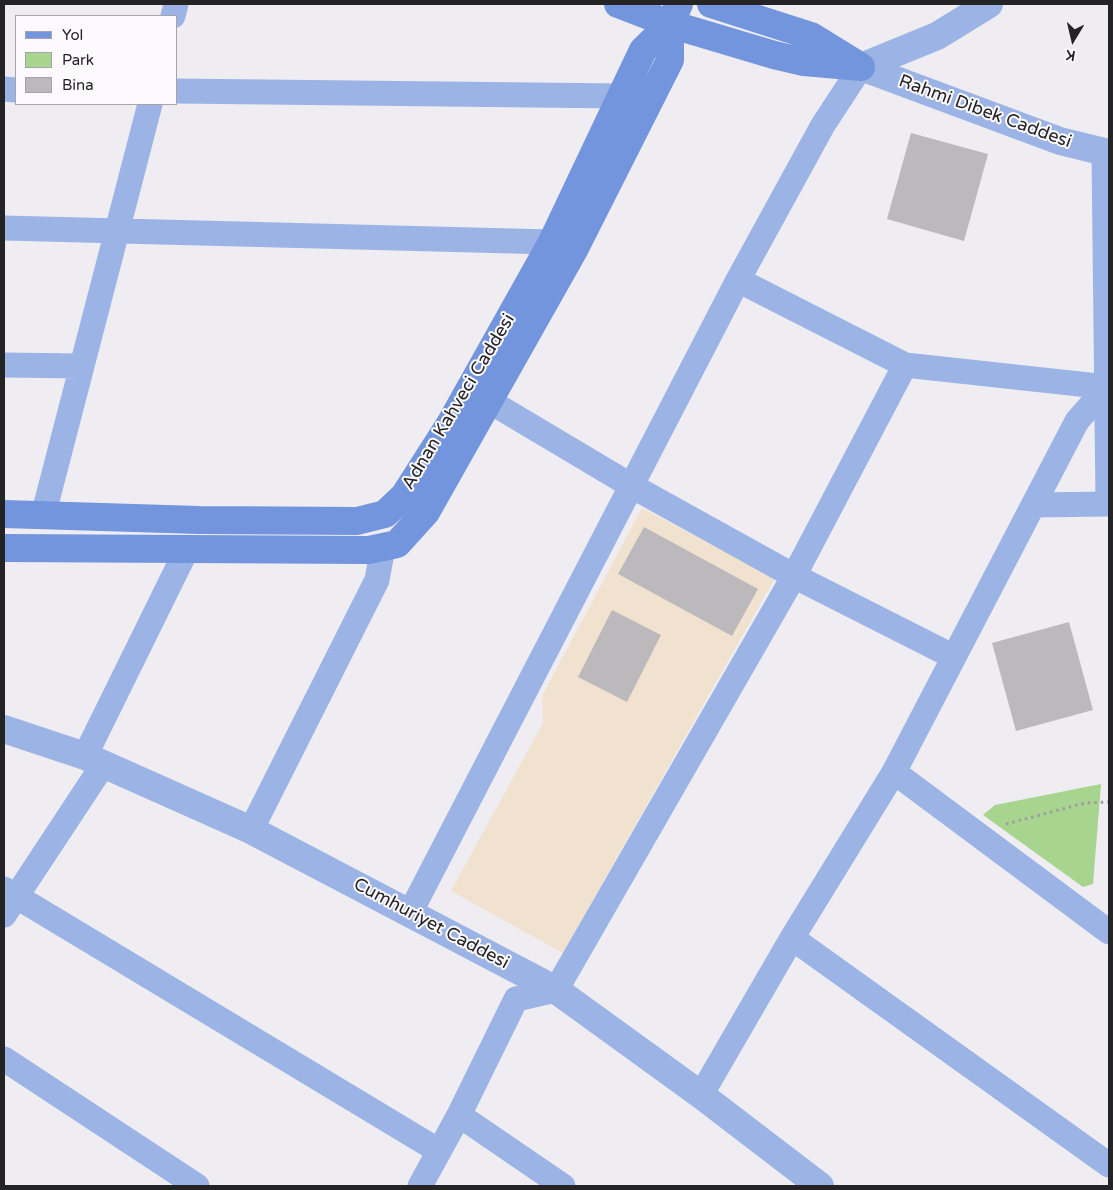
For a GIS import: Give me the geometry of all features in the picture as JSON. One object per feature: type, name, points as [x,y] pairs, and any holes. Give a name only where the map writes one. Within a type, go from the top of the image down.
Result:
[{"type":"main road","name":"Rahmi Dibek Caddesi","points":[[618,4],[675,14],[804,62],[861,67]]},
{"type":"main road","name":"Rahmi Dibek Caddesi","points":[[711,4],[811,36],[861,67]]},
{"type":"main road","name":"Adnan Kahveci Caddesi","points":[[4,514],[199,520],[357,521],[385,514],[404,496],[447,429],[552,242],[643,50],[675,14]]},
{"type":"main road","points":[[4,548],[369,550],[397,544],[426,512],[575,248],[670,60],[675,14]]},
{"type":"street","points":[[410,913],[630,485],[822,125],[861,67],[937,36],[989,4]]},
{"type":"street","name":"Rahmi Dibek Caddesi","points":[[861,67],[1060,141],[1107,153]]},
{"type":"street","points":[[178,91],[621,96]]},
{"type":"street","points":[[43,516],[150,105]]},
{"type":"street","points":[[1034,505],[1109,504],[1107,153]]},
{"type":"street","points":[[4,228],[552,242]]},
{"type":"street","points":[[738,280],[905,365],[1107,388]]},
{"type":"street","points":[[4,365],[81,366]]},
{"type":"street","points":[[420,1186],[459,1115],[516,999],[556,990],[794,576],[905,365]]},
{"type":"street","points":[[701,1095],[792,938],[894,772],[1077,421],[1107,388]]},
{"type":"street","points":[[489,401],[630,485],[794,576],[954,657]]},
{"type":"street","points":[[251,830],[377,580],[383,547]]},
{"type":"street","points":[[187,549],[94,760],[8,901],[439,1151]]},
{"type":"street","name":"Cumhuriyet Caddesi","points":[[4,730],[94,760],[251,830],[556,990],[701,1095],[820,1186]]},
{"type":"street","points":[[894,772],[1109,932]]},
{"type":"street","points":[[792,938],[1109,1165]]},
{"type":"street","points":[[4,1059],[197,1186]]},
{"type":"street","points":[[459,1115],[563,1186]]},
{"type":"path","points":[[983,838],[990,828],[1085,803],[1109,802]]},
{"type":"shaded area","points":[[642,508],[775,578],[563,953],[451,891],[543,723],[542,696]]},
{"type":"green space","points":[[1101,784],[1093,884],[1083,887],[983,815],[995,805]]},
{"type":"building","points":[[911,133],[988,154],[964,241],[887,219]]},
{"type":"building","points":[[644,527],[758,589],[732,636],[618,574]]},
{"type":"building","points":[[612,610],[661,635],[627,702],[578,677]]},
{"type":"building","points":[[1069,622],[1093,710],[1016,731],[992,643]]}]
